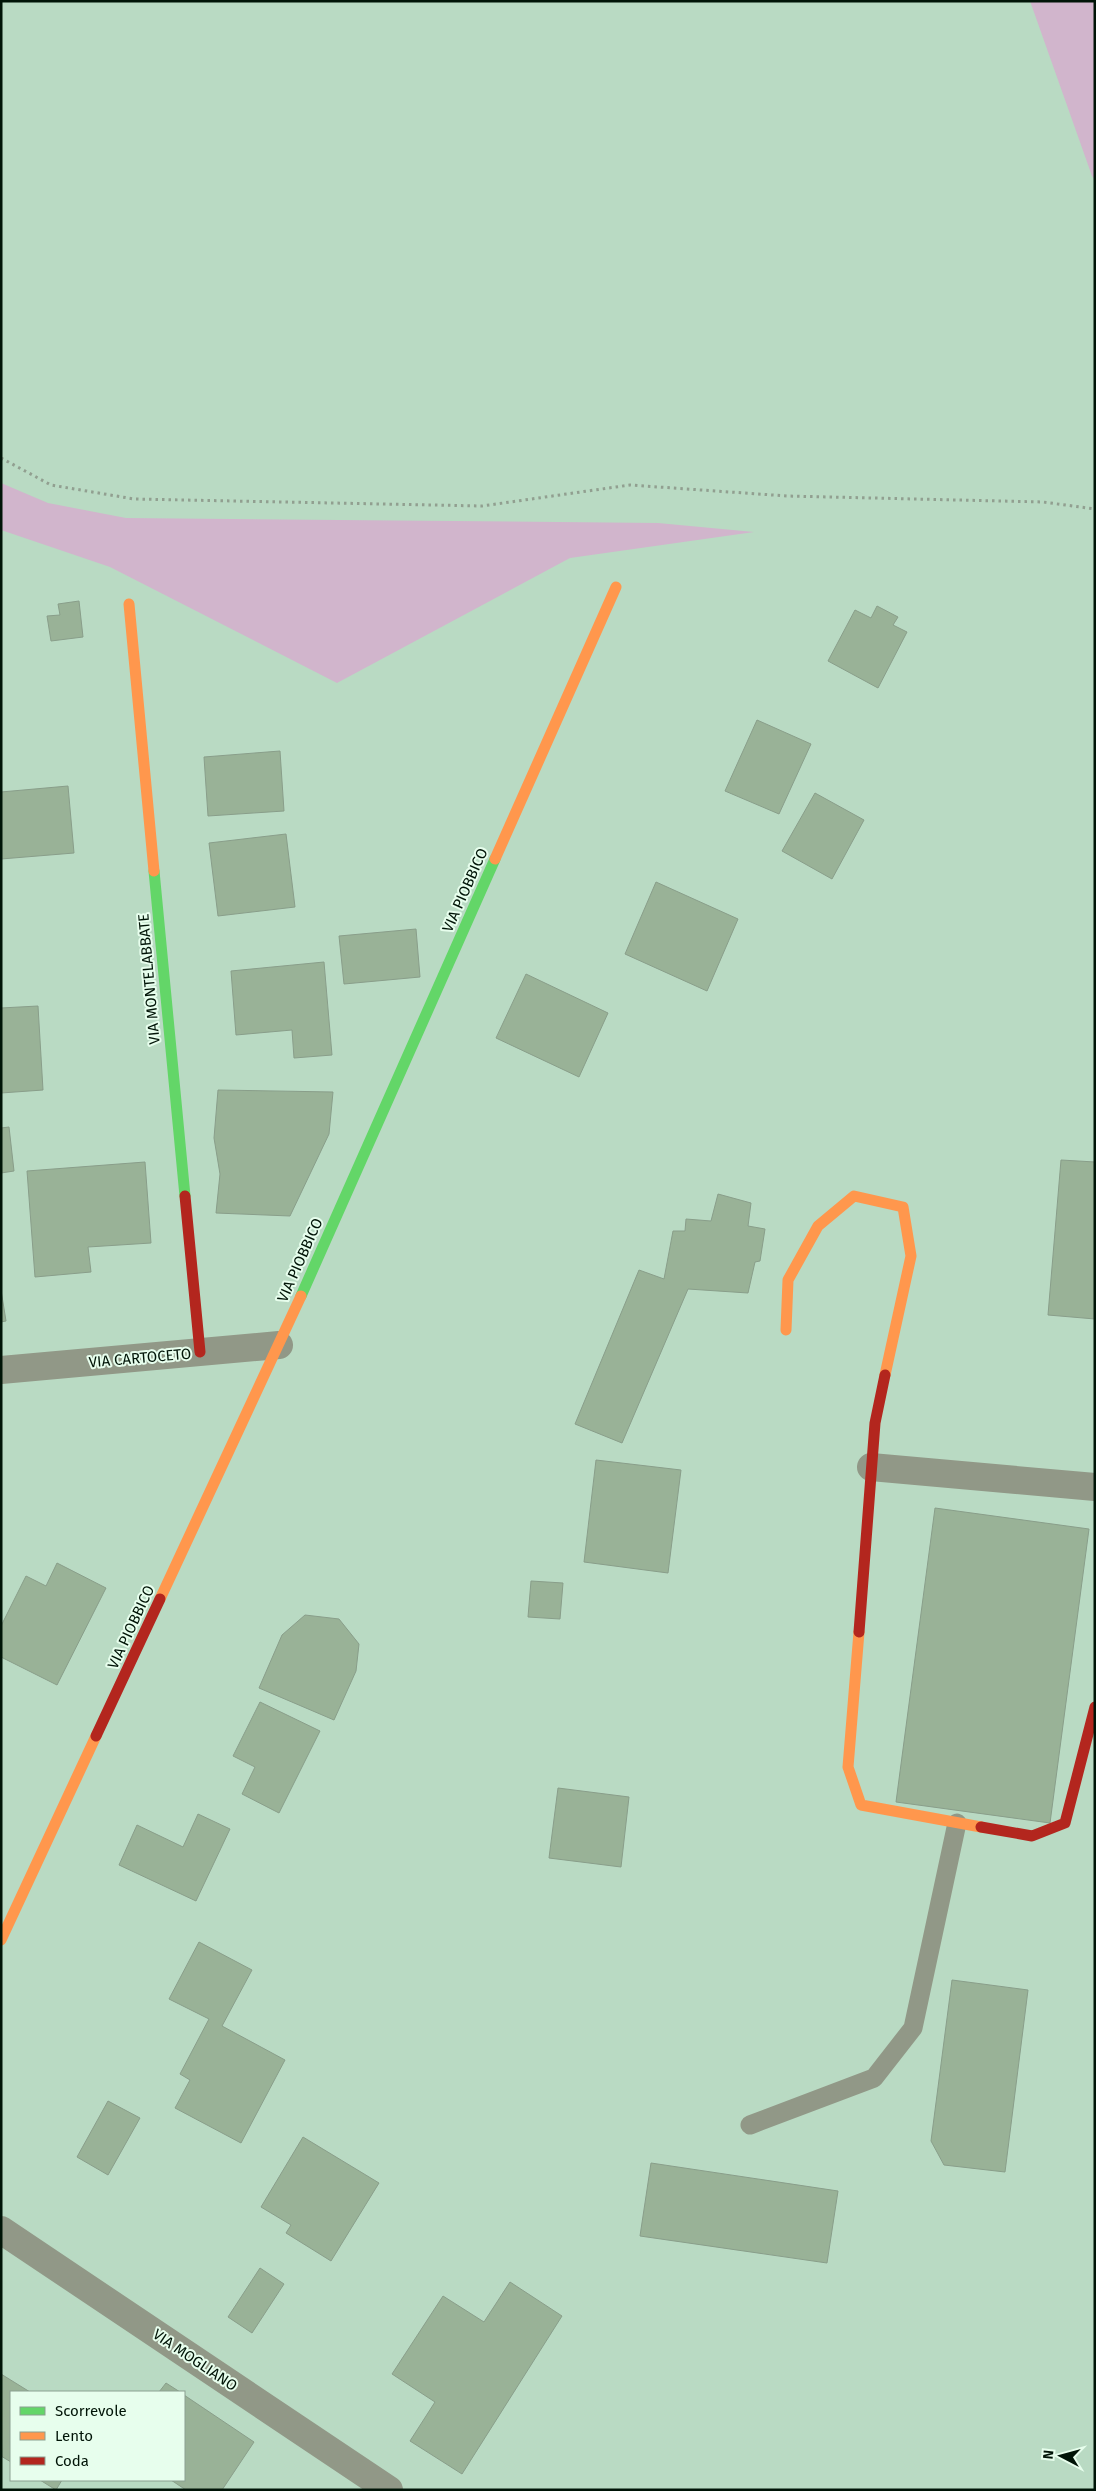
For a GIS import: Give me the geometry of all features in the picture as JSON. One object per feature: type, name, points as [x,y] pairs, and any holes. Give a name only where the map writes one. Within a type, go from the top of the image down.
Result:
[{"type":"street","name":"VIA PIOBBICO","points":[[1,1940],[279,1345],[616,587]]},
{"type":"street","name":"VIA MONTELABBATE","points":[[129,604],[200,1352]]},
{"type":"street","points":[[786,1330],[788,1280],[818,1226],[854,1196],[903,1207],[911,1256],[875,1423],[848,1768],[861,1805],[1032,1836],[1066,1823],[1095,1707]]},
{"type":"street","name":"VIA CARTOCETO","points":[[1,1370],[279,1345]]},
{"type":"street","points":[[871,1467],[1095,1487]]},
{"type":"street","name":"VIA MOGLIANO","points":[[1,2230],[389,2490]]},
{"type":"lane","points":[[750,2125],[874,2078],[913,2028],[957,1823]]},
{"type":"path","points":[[1,458],[51,485],[134,499],[482,506],[630,485],[787,496],[1043,502],[1095,509]]},
{"type":"shaded area","points":[[1030,1],[1095,1],[1095,180],[1092,176]]},
{"type":"shaded area","points":[[1,483],[48,503],[126,518],[658,523],[754,532],[570,558],[337,683],[110,567],[1,530]]},
{"type":"building","points":[[79,601],[83,637],[51,641],[47,616],[60,615],[58,604]]},
{"type":"building","points":[[877,606],[898,617],[893,625],[907,632],[878,688],[828,661],[855,610],[871,618]]},
{"type":"building","points":[[757,720],[811,744],[779,814],[725,791]]},
{"type":"building","points":[[280,751],[284,811],[208,816],[204,757]]},
{"type":"building","points":[[68,786],[74,853],[1,859],[1,792]]},
{"type":"building","points":[[815,793],[864,820],[832,879],[782,851]]},
{"type":"building","points":[[286,834],[295,907],[218,916],[209,843]]},
{"type":"building","points":[[656,882],[738,919],[707,991],[625,954]]},
{"type":"building","points":[[416,929],[420,977],[344,984],[339,936]]},
{"type":"building","points":[[324,962],[332,1055],[294,1058],[292,1030],[236,1035],[231,971]]},
{"type":"building","points":[[526,974],[608,1013],[579,1077],[496,1038]]},
{"type":"building","points":[[38,1006],[43,1090],[1,1093],[1,1008]]},
{"type":"building","points":[[218,1090],[333,1092],[329,1134],[290,1216],[216,1213],[220,1174],[214,1138]]},
{"type":"building","points":[[9,1127],[14,1171],[1,1173],[1,1128]]},
{"type":"building","points":[[1061,1160],[1095,1162],[1095,1319],[1048,1315]]},
{"type":"building","points":[[145,1162],[151,1243],[88,1247],[91,1272],[35,1277],[27,1171]]},
{"type":"building","points":[[718,1194],[751,1203],[748,1226],[765,1229],[760,1261],[755,1262],[748,1293],[688,1289],[622,1443],[575,1424],[639,1270],[664,1279],[673,1231],[685,1231],[686,1219],[711,1221]]},
{"type":"building","points":[[1,1290],[6,1321],[1,1322]]},
{"type":"building","points":[[596,1460],[681,1470],[668,1573],[584,1562]]},
{"type":"building","points":[[935,1508],[1089,1529],[1050,1823],[896,1802]]},
{"type":"building","points":[[57,1563],[106,1588],[57,1685],[1,1657],[1,1626],[26,1576],[46,1586]]},
{"type":"building","points":[[531,1581],[563,1583],[560,1619],[528,1617]]},
{"type":"building","points":[[305,1615],[339,1619],[359,1644],[356,1671],[334,1720],[259,1688],[282,1635]]},
{"type":"building","points":[[260,1702],[320,1731],[279,1813],[242,1794],[255,1767],[233,1756]]},
{"type":"building","points":[[558,1788],[629,1797],[621,1867],[549,1858]]},
{"type":"building","points":[[198,1814],[230,1829],[196,1901],[119,1865],[137,1825],[183,1847]]},
{"type":"building","points":[[199,1942],[252,1970],[222,2026],[285,2060],[241,2143],[175,2108],[190,2080],[180,2074],[209,2019],[169,1999]]},
{"type":"building","points":[[952,1980],[1028,1990],[1005,2172],[944,2165],[931,2141]]},
{"type":"building","points":[[108,2101],[140,2118],[108,2175],[77,2157]]},
{"type":"building","points":[[303,2137],[379,2183],[331,2261],[286,2233],[291,2225],[261,2207]]},
{"type":"building","points":[[651,2163],[838,2191],[827,2263],[640,2236]]},
{"type":"building","points":[[260,2268],[284,2284],[252,2333],[228,2317]]},
{"type":"building","points":[[510,2282],[562,2316],[462,2474],[410,2441],[435,2402],[392,2374],[443,2296],[484,2322]]},
{"type":"building","points":[[1,2374],[28,2391],[10,2391],[10,2461],[1,2456]]},
{"type":"building","points":[[166,2383],[178,2391],[160,2391]]},
{"type":"building","points":[[185,2396],[254,2442],[222,2490],[186,2490],[172,2481],[185,2481]]},
{"type":"building","points":[[42,2481],[61,2481],[56,2490]]},
{"type":"traffic: fast","points":[[301,1296],[495,859]]},
{"type":"traffic: fast","points":[[154,871],[185,1196]]},
{"type":"traffic: slow","points":[[495,859],[616,587]]},
{"type":"traffic: slow","points":[[129,604],[154,871]]},
{"type":"traffic: slow","points":[[786,1330],[788,1280],[818,1226],[854,1196],[903,1207],[911,1256],[885,1375]]},
{"type":"traffic: slow","points":[[160,1599],[301,1296]]},
{"type":"traffic: slow","points":[[859,1632],[848,1767],[861,1805],[981,1827]]},
{"type":"traffic: slow","points":[[1,1940],[96,1736]]},
{"type":"traffic: jam","points":[[185,1196],[200,1352]]},
{"type":"traffic: jam","points":[[859,1632],[875,1423],[885,1375]]},
{"type":"traffic: jam","points":[[96,1736],[160,1599]]},
{"type":"traffic: jam","points":[[981,1827],[1032,1836],[1065,1823],[1095,1707]]}]
